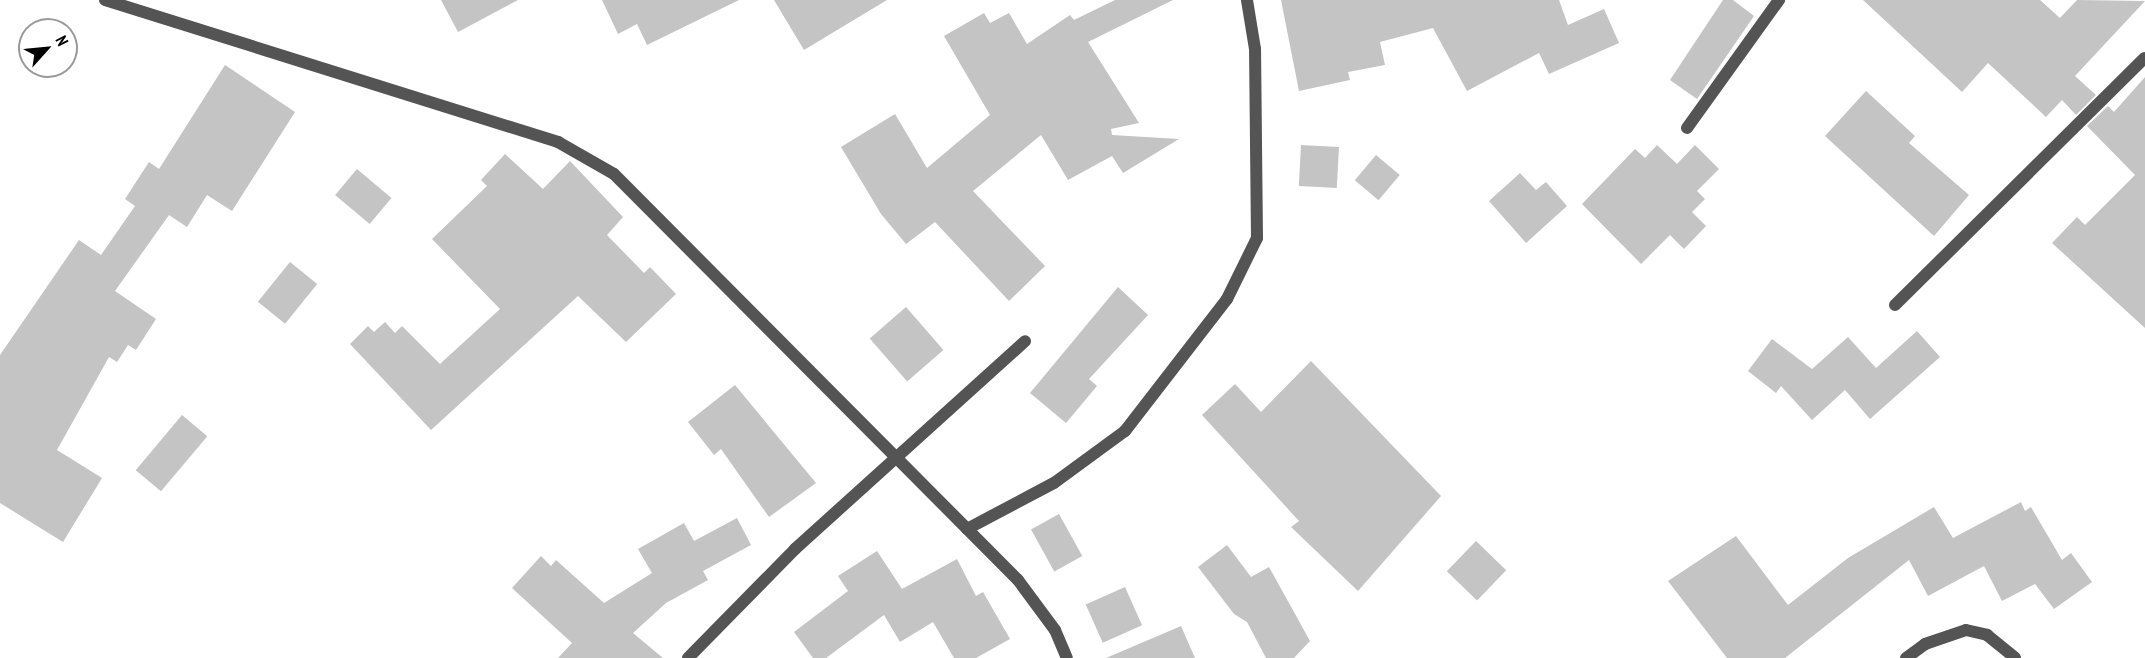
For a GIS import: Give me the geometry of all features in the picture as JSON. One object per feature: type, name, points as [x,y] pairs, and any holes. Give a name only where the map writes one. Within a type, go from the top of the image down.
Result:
[{"type":"street","points":[[105,0],[558,142],[614,174],[1018,580],[1054,630],[1067,658]]},
{"type":"street","points":[[967,529],[1054,483],[1125,431],[1227,298],[1257,238],[1255,49],[1247,0]]},
{"type":"street","points":[[1687,128],[1779,0]]},
{"type":"street","points":[[1895,305],[2145,58]]},
{"type":"street","points":[[687,658],[795,549],[898,460],[1024,341]]},
{"type":"street","points":[[1906,658],[1925,644],[1966,630],[1987,635],[2015,658]]},
{"type":"building","points":[[441,0],[518,0],[458,32]]},
{"type":"building","points":[[602,0],[739,0],[647,45],[637,24],[618,34]]},
{"type":"building","points":[[774,0],[887,0],[804,50]]},
{"type":"building","points":[[1115,0],[1173,0],[1088,42],[1139,123],[1111,129],[1112,135],[1179,139],[1123,173],[1112,156],[1068,180],[1041,135],[973,191],[1045,266],[1009,301],[935,222],[906,244],[881,214],[841,147],[895,114],[927,168],[990,115],[944,36],[984,13],[990,23],[1009,13],[1027,44],[1070,15],[1074,20]]},
{"type":"building","points":[[1281,0],[1559,0],[1568,25],[1604,9],[1619,43],[1549,74],[1539,53],[1467,91],[1433,28],[1380,42],[1385,65],[1348,72],[1350,80],[1299,91]]},
{"type":"building","points":[[1723,0],[1733,0],[1754,16],[1697,99],[1670,80]]},
{"type":"building","points":[[1863,0],[2040,0],[2060,18],[2077,0],[2145,1],[2075,76],[2096,95],[2076,115],[2062,100],[2046,117],[1988,63],[1962,92]]},
{"type":"building","points":[[225,65],[295,112],[232,211],[207,195],[187,227],[169,215],[115,291],[156,319],[136,350],[128,345],[117,362],[109,357],[57,450],[102,478],[63,542],[0,503],[0,355],[79,240],[101,255],[135,206],[125,199],[149,162],[159,169]]},
{"type":"building","points":[[2145,77],[2145,328],[2052,243],[2077,217],[2085,225],[2135,175],[2087,126],[2108,106],[2114,112]]},
{"type":"building","points":[[1866,91],[1915,136],[1909,143],[1969,195],[1934,236],[1825,136]]},
{"type":"building","points":[[1301,145],[1339,147],[1337,188],[1299,186]]},
{"type":"building","points":[[1657,145],[1677,164],[1695,145],[1719,169],[1697,191],[1705,199],[1692,212],[1706,226],[1684,249],[1670,235],[1641,264],[1582,204],[1635,149],[1645,158]]},
{"type":"building","points":[[505,154],[543,189],[570,161],[623,217],[607,235],[644,273],[650,267],[676,294],[626,342],[578,296],[431,430],[350,344],[368,326],[374,332],[385,322],[395,333],[402,326],[440,364],[500,309],[432,239],[487,186],[481,180]]},
{"type":"building","points":[[1376,155],[1400,175],[1379,200],[1355,180]]},
{"type":"building","points":[[357,169],[391,198],[370,224],[335,195]]},
{"type":"building","points":[[1520,173],[1536,190],[1546,182],[1567,206],[1526,243],[1489,201]]},
{"type":"building","points":[[290,262],[317,284],[285,324],[258,302]]},
{"type":"building","points":[[1118,287],[1148,315],[1089,379],[1097,386],[1066,423],[1030,393]]},
{"type":"building","points":[[906,307],[943,350],[907,382],[870,338]]},
{"type":"building","points":[[1917,331],[1940,357],[1870,419],[1845,390],[1812,420],[1781,386],[1776,393],[1748,371],[1772,339],[1812,369],[1848,337],[1876,368]]},
{"type":"building","points":[[1311,361],[1441,496],[1358,591],[1291,527],[1299,521],[1202,415],[1235,384],[1261,412]]},
{"type":"building","points":[[735,385],[816,483],[769,517],[721,449],[714,455],[688,422]]},
{"type":"building","points":[[182,415],[207,436],[161,491],[136,470]]},
{"type":"building","points":[[2021,502],[2025,511],[2031,507],[2062,560],[2071,553],[2092,582],[2054,609],[2035,584],[2002,601],[1984,566],[1928,596],[1909,560],[1785,658],[1727,658],[1668,581],[1736,536],[1788,605],[1848,558],[1934,507],[1953,538]]},
{"type":"building","points":[[1059,514],[1082,556],[1054,571],[1031,530]]},
{"type":"building","points":[[737,518],[751,545],[703,571],[708,580],[666,603],[633,633],[663,658],[558,658],[572,643],[512,588],[541,556],[551,566],[556,560],[604,603],[652,573],[638,549],[684,523],[694,541]]},
{"type":"building","points":[[1476,541],[1506,570],[1477,600],[1447,571]]},
{"type":"building","points":[[1227,545],[1251,577],[1269,567],[1310,641],[1294,658],[1266,658],[1247,622],[1234,614],[1198,567]]},
{"type":"building","points":[[877,551],[902,589],[957,559],[976,596],[983,592],[1010,639],[976,658],[954,658],[933,622],[900,642],[884,615],[826,658],[813,658],[794,632],[848,591],[838,576]]},
{"type":"building","points":[[1125,587],[1142,625],[1103,643],[1086,604]]},
{"type":"building","points":[[1181,626],[1195,658],[1106,658]]}]
